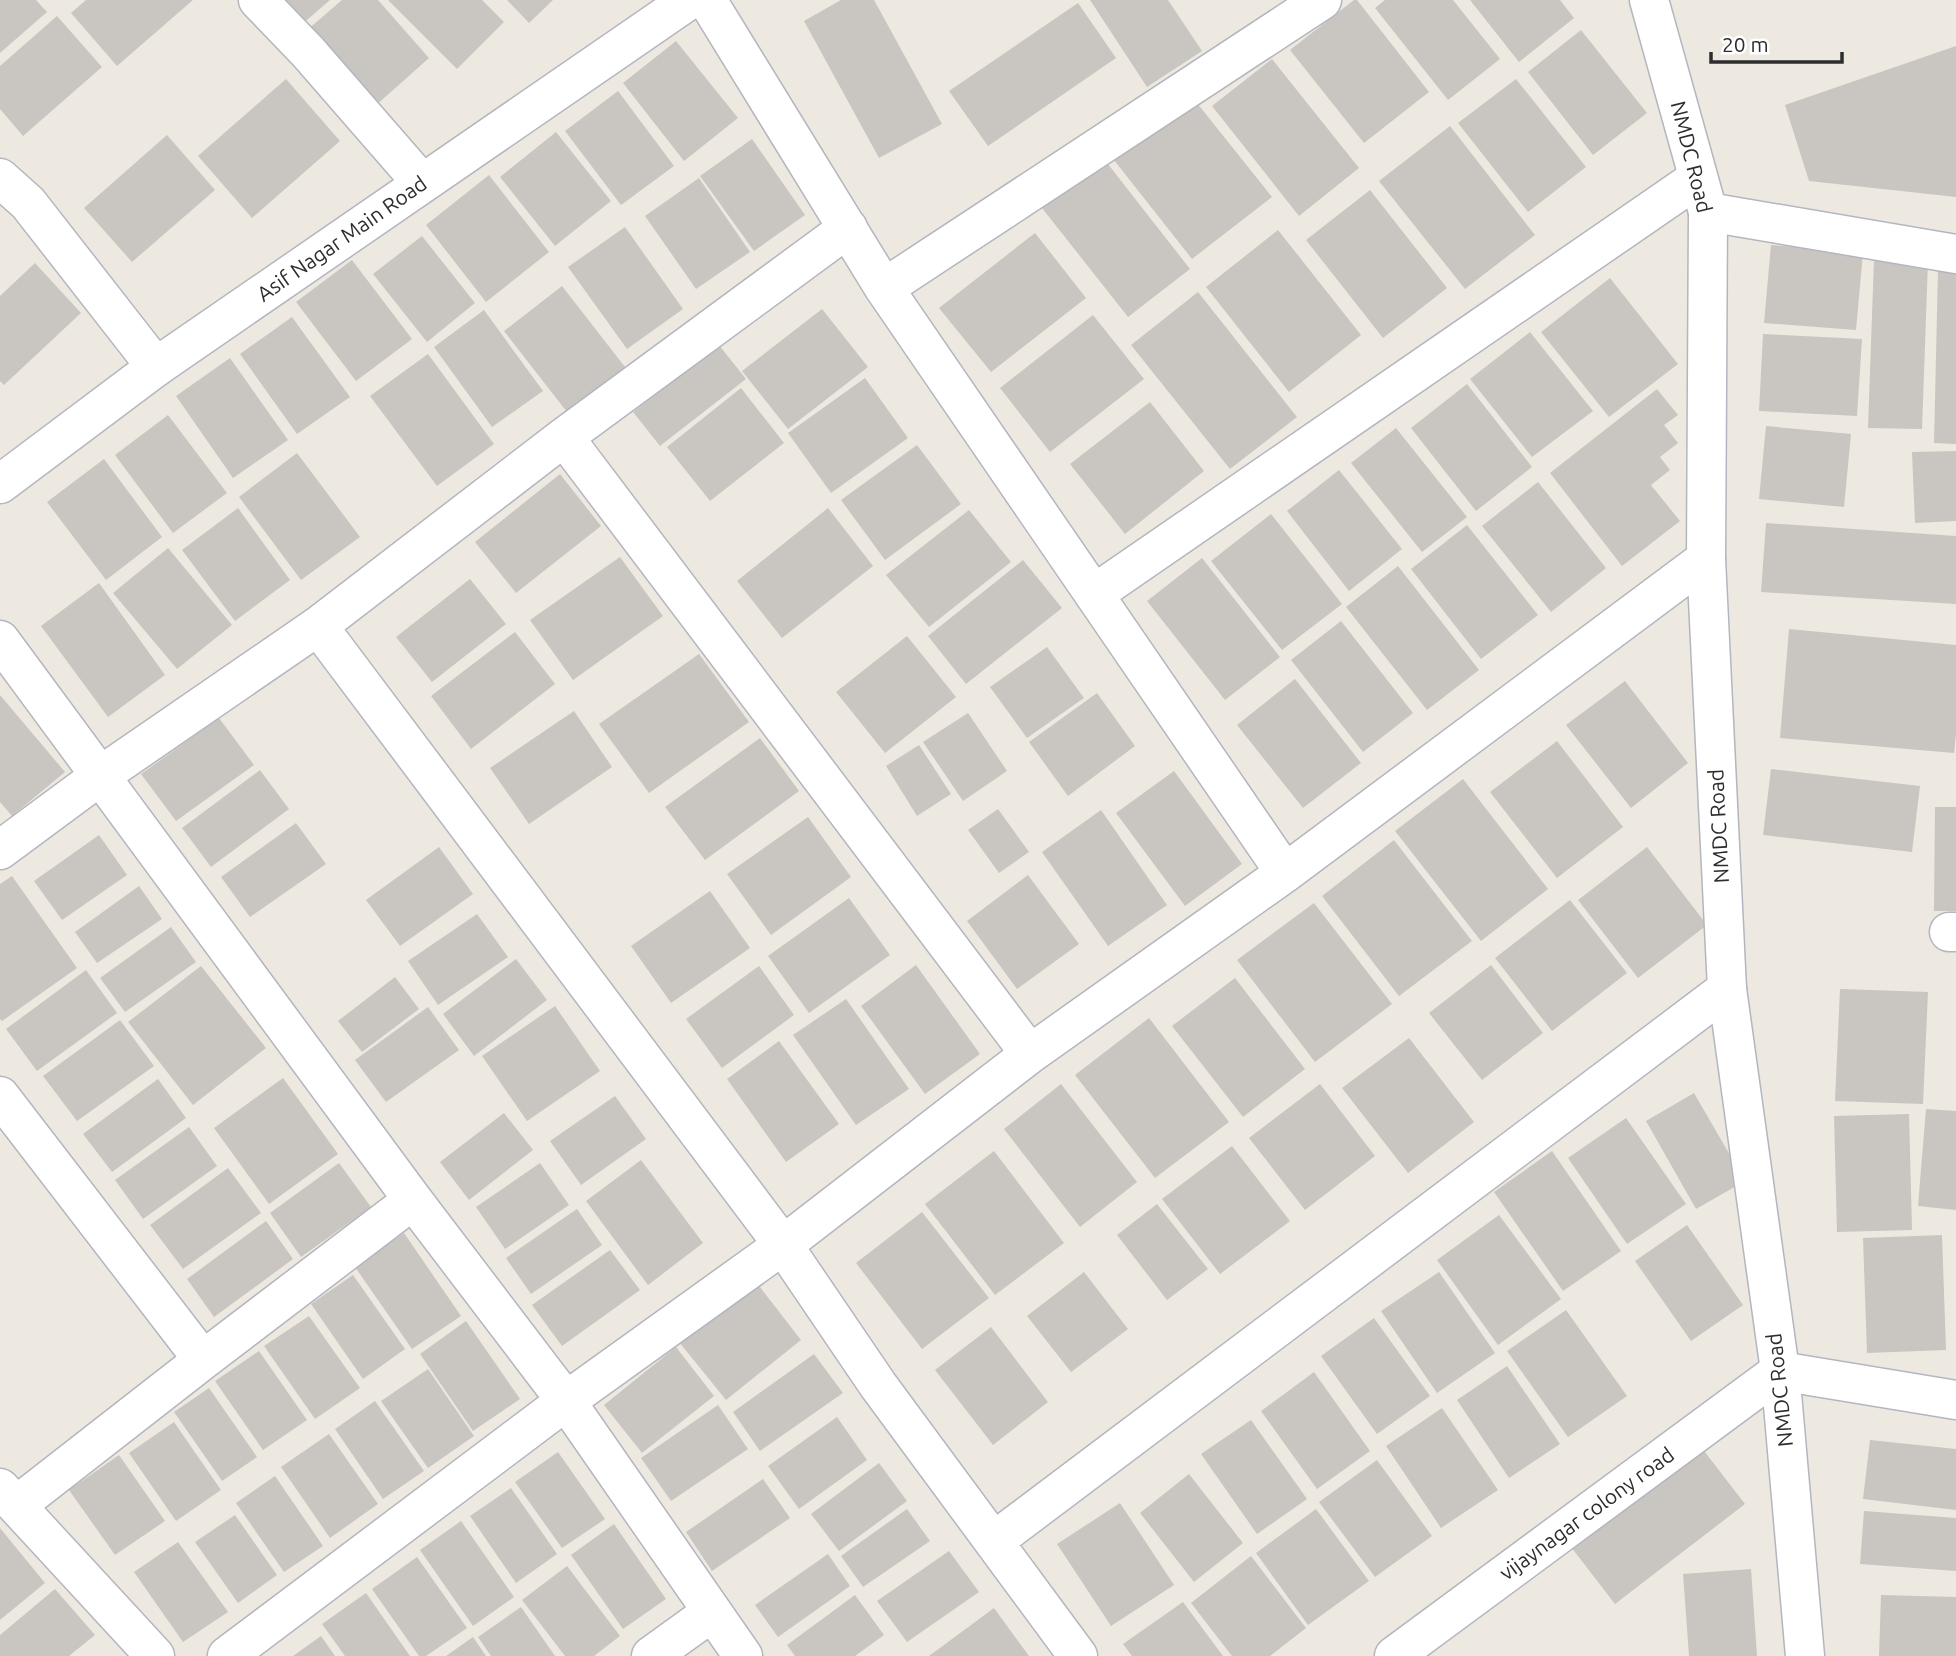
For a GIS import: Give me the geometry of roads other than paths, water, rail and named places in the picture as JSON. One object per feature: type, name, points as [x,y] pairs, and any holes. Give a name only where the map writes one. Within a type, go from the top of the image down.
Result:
[{"type":"street","points":[[258,0],[308,52],[422,183]]},
{"type":"street","name":"Asif Nagar Main Road","points":[[0,484],[156,367],[688,0]]},
{"type":"street","points":[[707,0],[884,288],[1285,873]]},
{"type":"street","points":[[884,288],[1322,0]]},
{"type":"street","name":"NMDC Road","points":[[1649,0],[1703,195],[1706,559],[1727,989],[1780,1371],[1805,1656]]},
{"type":"street","points":[[0,178],[28,203],[156,367]]},
{"type":"street","points":[[1094,594],[1703,195],[1956,254]]},
{"type":"street","points":[[0,850],[100,776],[318,626],[564,436],[848,228]]},
{"type":"street","points":[[564,436],[1030,1054]]},
{"type":"street","points":[[227,1656],[566,1401],[783,1245],[1030,1054],[1285,873],[1706,559]]},
{"type":"street","points":[[318,626],[783,1245],[878,1385],[1078,1656]]},
{"type":"street","points":[[0,640],[413,1200],[566,1401],[743,1656]]},
{"type":"street","points":[[994,1541],[1727,989]]},
{"type":"street","points":[[0,1096],[203,1360]]},
{"type":"street","points":[[155,1656],[8,1496],[203,1360],[413,1200]]},
{"type":"street","points":[[1780,1371],[1956,1400]]},
{"type":"street","name":"vijaynagar colony road","points":[[1394,1656],[1780,1371]]},
{"type":"street","points":[[651,1656],[712,1612]]}]
